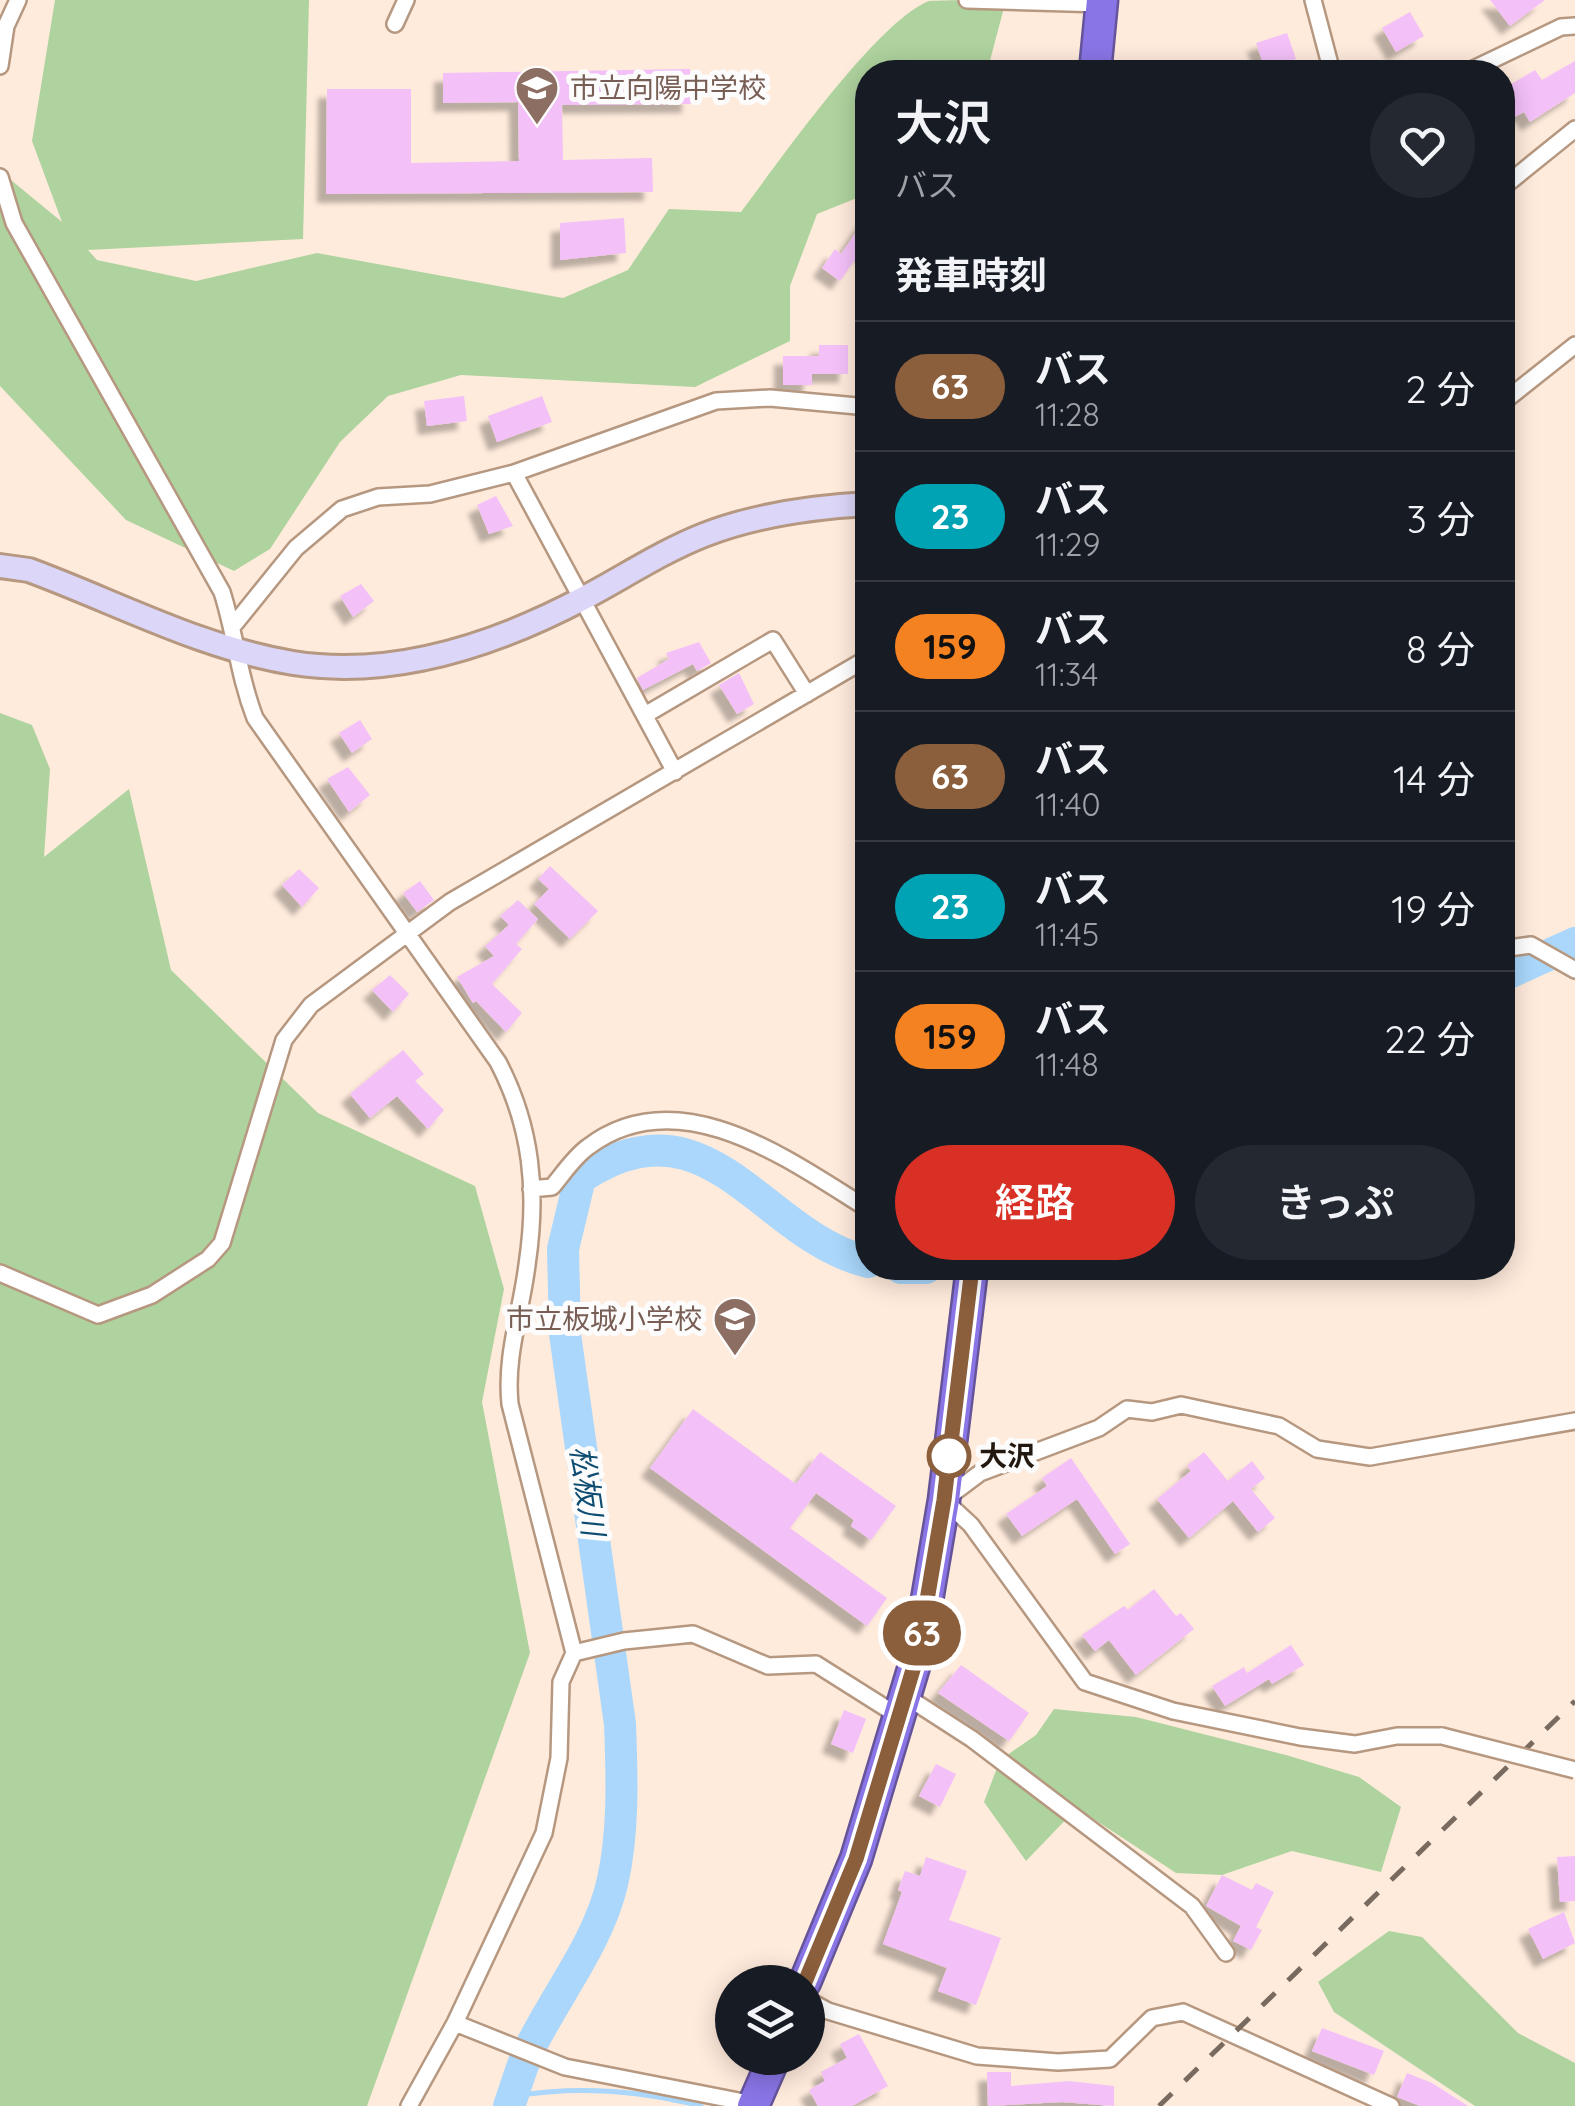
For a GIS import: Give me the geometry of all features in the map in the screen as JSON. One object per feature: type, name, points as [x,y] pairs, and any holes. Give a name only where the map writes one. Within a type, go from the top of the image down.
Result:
[{"type":"highway","points":[[1096,60],[1102,2]]},
{"type":"highway","points":[[812,1965],[856,1859],[904,1707],[944,1500],[970,1280]]},
{"type":"highway","points":[[754,2105],[767,2075]]},
{"type":"street","points":[[0,66],[6,26],[18,0]]},
{"type":"street","points":[[395,24],[406,0]]},
{"type":"street","points":[[967,0],[1102,2]]},
{"type":"street","points":[[1312,0],[1329,60]]},
{"type":"street","points":[[1492,60],[1560,27],[1575,26]]},
{"type":"street","points":[[1515,177],[1575,129]]},
{"type":"street","points":[[0,177],[14,224],[222,592],[255,718],[498,1062],[520,1103],[528,1136],[531,1189],[528,1262],[507,1370],[510,1404],[582,1651]]},
{"type":"street","points":[[1515,393],[1575,345]]},
{"type":"street","points":[[233,638],[296,548],[342,508],[378,497],[430,494],[514,473],[716,401],[770,398],[855,406]]},
{"type":"street","points":[[514,473],[675,772]]},
{"type":"street","points":[[0,566],[44,576],[233,638],[295,664],[400,664],[463,651],[583,599],[651,559],[707,534],[774,515],[855,506]]},
{"type":"street","points":[[646,715],[773,640],[807,694]]},
{"type":"street","points":[[0,1273],[98,1315],[152,1295],[208,1259],[229,1229],[284,1040],[297,1018],[311,1005],[450,902],[855,666]]},
{"type":"street","points":[[1515,947],[1531,945],[1575,970]]},
{"type":"street","points":[[531,1189],[552,1187],[588,1146],[640,1121],[678,1119],[720,1130],[792,1160],[855,1201]]},
{"type":"street","points":[[1575,1421],[1370,1457],[1317,1449],[1279,1426],[1181,1404],[1152,1412],[1128,1410],[1099,1428],[980,1472],[944,1500],[970,1525],[1086,1682],[1172,1711],[1300,1737],[1356,1744],[1397,1736],[1442,1736],[1575,1770]]},
{"type":"street","points":[[409,2106],[455,2023],[544,1833],[560,1758],[561,1682],[582,1651],[624,1642],[693,1634],[768,1666],[816,1664],[972,1739],[1192,1906],[1226,1952]]},
{"type":"street","points":[[825,2009],[978,2056],[1058,2062],[1110,2058],[1152,2018],[1183,2012],[1391,2106]]},
{"type":"street","points":[[455,2023],[565,2067],[754,2105]]},
{"type":"green space","points":[[55,0],[309,0],[303,239],[88,250],[97,260],[196,281],[317,253],[563,298],[628,270],[669,209],[741,212],[855,65],[855,199],[817,214],[790,286],[790,341],[695,387],[461,375],[388,396],[340,442],[270,549],[234,571],[126,520],[0,386],[0,171],[62,222],[32,141]]},
{"type":"green space","points":[[1006,0],[990,60],[860,60],[908,14],[929,1]]},
{"type":"green space","points":[[0,713],[32,725],[50,769],[44,857],[129,789],[171,970],[318,1113],[475,1186],[504,1289],[482,1402],[530,1653],[367,2106],[0,2106]]},
{"type":"green space","points":[[1054,1709],[1136,1717],[1359,1777],[1401,1807],[1381,1872],[1292,1851],[1222,1875],[1176,1873],[1077,1808],[1026,1861],[984,1802],[1000,1760],[1036,1735]]},
{"type":"green space","points":[[1389,1931],[1422,1937],[1518,2033],[1575,2063],[1575,2106],[1475,2106],[1334,2012],[1318,1982]]},
{"type":"building","points":[[1490,0],[1545,0],[1510,26]]},
{"type":"building","points":[[1410,12],[1424,36],[1396,52],[1382,28]]},
{"type":"building","points":[[1287,33],[1296,59],[1262,60],[1256,43]]},
{"type":"building","points":[[1575,61],[1575,93],[1530,122],[1524,112],[1515,117],[1515,82],[1535,70],[1542,80]]},
{"type":"building","points":[[690,69],[691,104],[562,105],[563,160],[652,158],[653,192],[326,194],[327,89],[411,89],[411,163],[519,161],[518,102],[443,103],[443,73]]},
{"type":"building","points":[[624,218],[626,253],[560,260],[560,223]]},
{"type":"building","points":[[855,234],[855,260],[840,281],[822,268],[835,249],[841,254]]},
{"type":"building","points":[[819,345],[848,345],[848,374],[812,374],[812,385],[783,385],[783,356],[819,356]]},
{"type":"building","points":[[464,396],[467,421],[427,426],[424,401]]},
{"type":"building","points":[[542,396],[552,422],[497,442],[488,416]]},
{"type":"building","points":[[496,496],[513,526],[489,534],[477,505]]},
{"type":"building","points":[[361,584],[374,601],[353,617],[340,596]]},
{"type":"building","points":[[699,642],[711,663],[697,671],[693,664],[643,690],[637,678],[669,659],[666,653]]},
{"type":"building","points":[[739,673],[754,704],[737,714],[719,685]]},
{"type":"building","points":[[360,720],[372,739],[352,753],[339,733]]},
{"type":"building","points":[[348,767],[370,795],[349,812],[327,779]]},
{"type":"building","points":[[550,866],[598,911],[570,939],[534,904],[549,889],[538,879]]},
{"type":"building","points":[[299,869],[319,888],[302,907],[282,885]]},
{"type":"building","points":[[420,881],[434,900],[417,912],[403,893]]},
{"type":"building","points":[[518,900],[538,919],[516,944],[522,949],[492,984],[522,1013],[506,1032],[476,1001],[473,1003],[457,977],[494,956],[485,946],[509,925],[500,916]]},
{"type":"building","points":[[390,975],[409,994],[393,1012],[372,990]]},
{"type":"building","points":[[403,1050],[424,1074],[415,1081],[444,1110],[428,1129],[397,1096],[370,1118],[350,1094]]},
{"type":"building","points":[[693,1409],[796,1484],[820,1452],[896,1506],[871,1540],[851,1526],[854,1520],[816,1493],[790,1528],[887,1598],[867,1626],[650,1468]]},
{"type":"building","points":[[1204,1452],[1228,1481],[1252,1461],[1265,1478],[1251,1489],[1275,1518],[1258,1532],[1233,1501],[1189,1538],[1157,1499],[1191,1471],[1187,1466]]},
{"type":"building","points":[[1071,1458],[1130,1544],[1115,1554],[1077,1499],[1022,1536],[1006,1514],[1047,1486],[1042,1478]]},
{"type":"building","points":[[1154,1589],[1176,1616],[1181,1613],[1194,1629],[1136,1675],[1109,1640],[1095,1651],[1082,1635],[1124,1606],[1128,1610]]},
{"type":"building","points":[[1291,1645],[1304,1665],[1272,1684],[1269,1679],[1225,1706],[1212,1686],[1244,1667],[1247,1673]]},
{"type":"building","points":[[961,1665],[1029,1713],[1009,1741],[938,1693]]},
{"type":"building","points":[[844,1710],[866,1719],[853,1753],[831,1744]]},
{"type":"building","points":[[936,1764],[956,1774],[940,1807],[919,1796]]},
{"type":"building","points":[[1575,1856],[1575,1901],[1560,1902],[1557,1857]]},
{"type":"building","points":[[926,1857],[967,1871],[949,1920],[1001,1938],[976,2005],[938,1991],[947,1968],[883,1944],[902,1892],[898,1890],[905,1871],[920,1876]]},
{"type":"building","points":[[1222,1875],[1252,1890],[1256,1883],[1274,1892],[1256,1927],[1262,1930],[1251,1950],[1233,1941],[1241,1926],[1206,1906]]},
{"type":"building","points":[[1564,1912],[1575,1943],[1543,1959],[1528,1929]]},
{"type":"building","points":[[1322,2028],[1384,2051],[1374,2075],[1312,2051]]},
{"type":"building","points":[[859,2034],[888,2086],[852,2106],[818,2106],[809,2090],[825,2081],[825,2070],[847,2058],[840,2044]]},
{"type":"building","points":[[987,2072],[1011,2072],[1011,2086],[1069,2081],[1114,2086],[1114,2106],[1062,2102],[988,2106]]},
{"type":"building","points":[[1407,2073],[1432,2083],[1468,2106],[1420,2106],[1397,2097]]},
{"type":"waterway","name":"松板川","points":[[1515,970],[1575,943]]},
{"type":"waterway","name":"松板川","points":[[509,2106],[530,2048],[587,1948],[606,1906],[620,1825],[620,1724],[565,1334],[563,1249],[580,1178],[625,1156],[665,1151],[700,1159],[732,1177],[795,1225],[830,1247],[855,1257]]},
{"type":"waterway","points":[[513,2096],[607,2091],[701,2106]]},
{"type":"railway","points":[[1159,2106],[1575,1701]]},
{"type":"bus line","name":"63","points":[[812,1965],[856,1859],[918,1653],[944,1500],[971,1280]]},
{"type":"place","name":"市立向陽中学校","points":[[537,126]]},
{"type":"place","name":"市立板城小学校","points":[[735,1357]]},
{"type":"place","name":"大沢","points":[[949,1456]]}]
